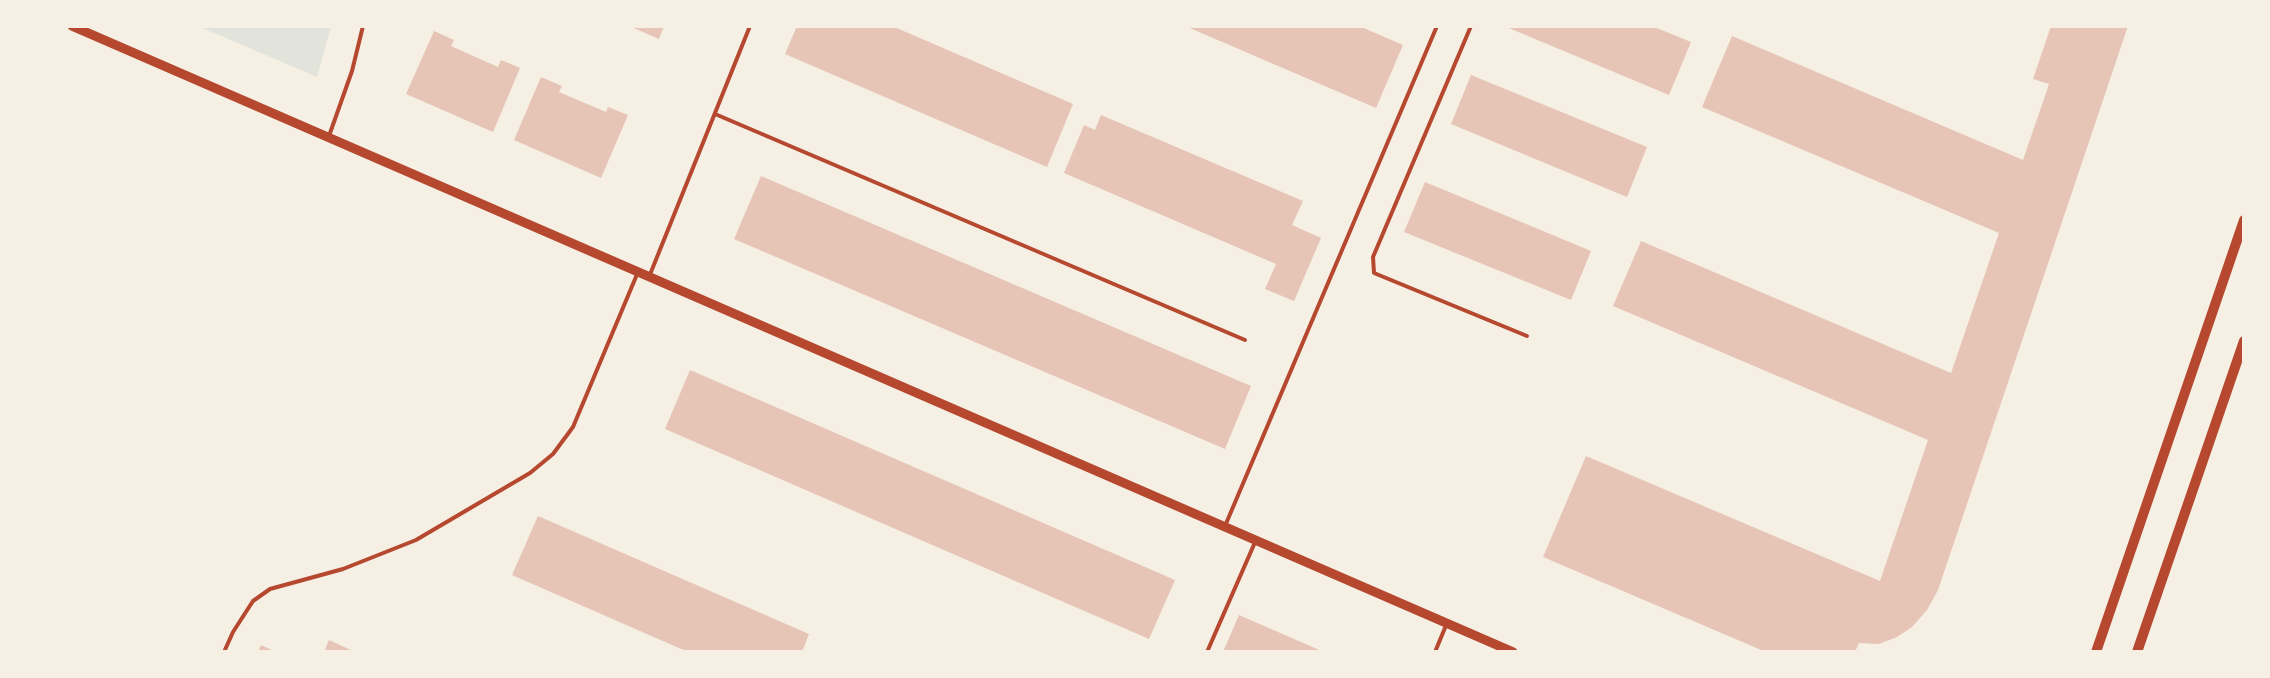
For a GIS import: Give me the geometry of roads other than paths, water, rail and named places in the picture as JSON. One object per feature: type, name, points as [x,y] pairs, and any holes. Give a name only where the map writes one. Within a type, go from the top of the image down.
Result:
[{"type":"main road","points":[[2096,652],[2244,220]]},
{"type":"main road","points":[[2137,652],[2244,341]]},
{"type":"street","points":[[72,26],[1513,652]]},
{"type":"lane","points":[[328,138],[352,71],[363,26]]},
{"type":"lane","points":[[649,277],[750,26]]},
{"type":"lane","points":[[1224,527],[1437,26]]},
{"type":"lane","points":[[1471,26],[1373,257],[1374,273],[1527,336]]},
{"type":"lane","points":[[715,114],[1245,340]]},
{"type":"lane","points":[[224,652],[233,632],[253,601],[270,589],[343,569],[416,540],[530,473],[553,454],[573,427],[638,272]]},
{"type":"lane","points":[[1207,652],[1256,540]]},
{"type":"lane","points":[[1436,652],[1448,623]]}]
